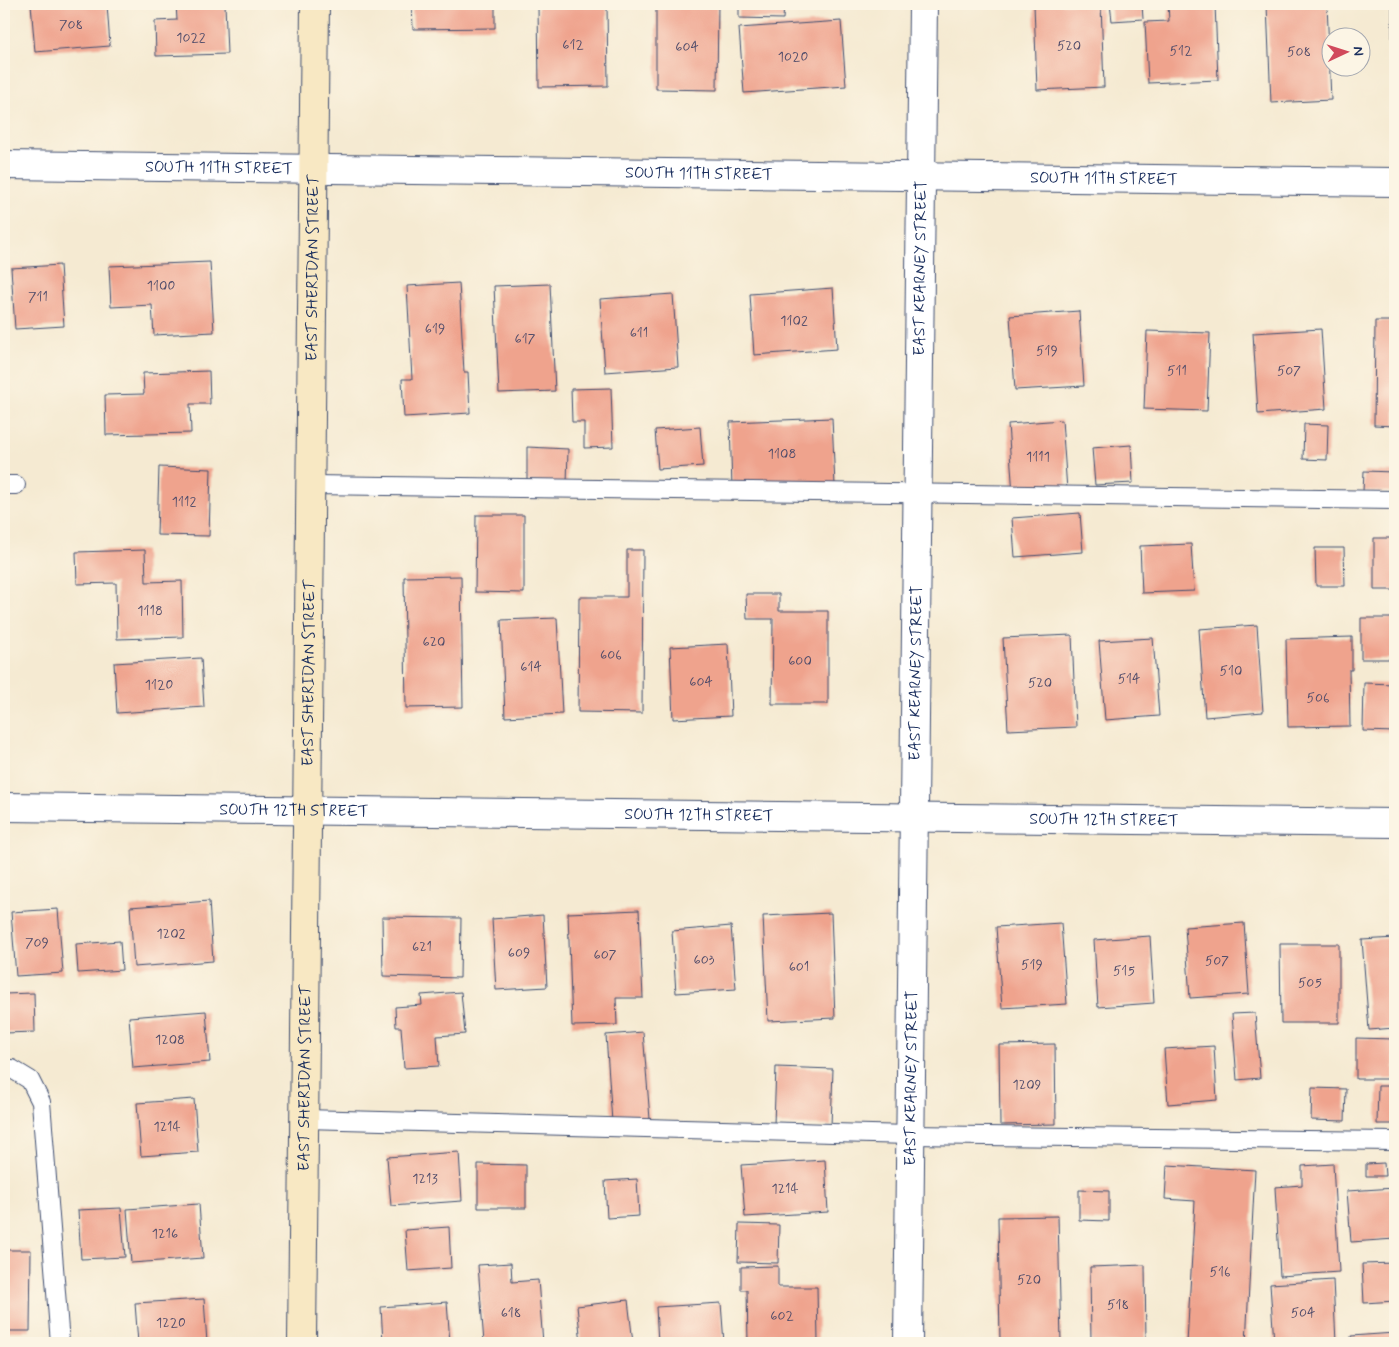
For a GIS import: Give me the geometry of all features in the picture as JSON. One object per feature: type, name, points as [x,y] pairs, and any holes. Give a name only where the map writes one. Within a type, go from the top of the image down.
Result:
[{"type":"street","name":"EAST SHERIDAN STREET","points":[[302,1343],[315,4]]},
{"type":"street","name":"EAST KEARNEY STREET","points":[[908,1343],[923,4]]},
{"type":"street","name":"SOUTH 11TH STREET","points":[[4,165],[1395,182]]},
{"type":"street","name":"SOUTH 12TH STREET","points":[[4,807],[1395,823]]},
{"type":"lane","points":[[310,485],[1395,500]]},
{"type":"lane","points":[[4,1069],[12,1070],[30,1080],[41,1102],[60,1343]]},
{"type":"lane","points":[[304,1119],[910,1135],[1395,1141]]},
{"type":"building","points":[[31,4],[107,4],[110,46],[35,52]]},
{"type":"building","points":[[176,4],[225,4],[227,54],[156,56],[155,21],[177,20]]},
{"type":"building","points":[[412,4],[495,4],[495,28],[413,29]]},
{"type":"building","points":[[538,4],[607,4],[608,86],[539,87]]},
{"type":"building","points":[[656,4],[718,4],[717,90],[656,89]]},
{"type":"building","points":[[739,4],[784,4],[783,19],[739,18]]},
{"type":"building","points":[[1034,4],[1101,4],[1104,87],[1037,90]]},
{"type":"building","points":[[1110,4],[1142,4],[1143,19],[1112,21]]},
{"type":"building","points":[[1168,4],[1215,4],[1218,80],[1148,83],[1145,22],[1169,21]]},
{"type":"building","points":[[1327,4],[1328,28],[1322,28],[1322,78],[1330,78],[1331,100],[1271,103],[1267,5]]},
{"type":"building","points":[[1392,4],[1395,4],[1395,82],[1392,82]]},
{"type":"building","points":[[841,21],[846,86],[744,93],[739,28]]},
{"type":"building","points":[[210,262],[214,332],[154,335],[152,305],[111,307],[109,266]]},
{"type":"building","points":[[60,265],[64,326],[15,329],[11,268]]},
{"type":"building","points":[[459,283],[464,372],[468,372],[470,413],[404,417],[402,379],[412,379],[407,286]]},
{"type":"building","points":[[550,284],[555,391],[499,393],[494,286]]},
{"type":"building","points":[[833,288],[837,349],[754,355],[750,294]]},
{"type":"building","points":[[673,294],[678,367],[605,372],[600,299]]},
{"type":"building","points":[[1079,311],[1084,386],[1015,390],[1010,316]]},
{"type":"building","points":[[1375,321],[1395,321],[1395,426],[1374,425]]},
{"type":"building","points":[[1321,329],[1326,409],[1258,414],[1253,333]]},
{"type":"building","points":[[1147,331],[1210,333],[1207,411],[1144,409]]},
{"type":"building","points":[[209,371],[210,404],[190,404],[191,433],[106,435],[105,395],[144,394],[143,373]]},
{"type":"building","points":[[611,388],[613,447],[584,448],[584,422],[572,422],[571,389]]},
{"type":"building","points":[[832,418],[835,486],[732,489],[730,422]]},
{"type":"building","points":[[1062,420],[1067,490],[1013,494],[1008,424]]},
{"type":"building","points":[[1304,424],[1328,425],[1327,460],[1303,459]]},
{"type":"building","points":[[700,427],[703,466],[658,469],[655,430]]},
{"type":"building","points":[[1131,445],[1133,483],[1095,485],[1092,448]]},
{"type":"building","points":[[527,447],[568,449],[567,484],[527,482]]},
{"type":"building","points":[[159,467],[211,469],[209,536],[157,535]]},
{"type":"building","points":[[1364,471],[1394,472],[1393,492],[1363,491]]},
{"type":"building","points":[[1080,513],[1083,552],[1015,557],[1012,518]]},
{"type":"building","points":[[476,515],[524,515],[524,593],[475,592]]},
{"type":"building","points":[[1374,538],[1395,538],[1395,590],[1374,590]]},
{"type":"building","points":[[1191,544],[1194,591],[1142,593],[1140,546]]},
{"type":"building","points":[[1315,548],[1344,548],[1345,586],[1316,586]]},
{"type":"building","points":[[145,550],[146,582],[182,581],[183,637],[117,639],[116,583],[77,584],[76,552]]},
{"type":"building","points":[[627,550],[643,550],[642,713],[578,712],[579,597],[627,597]]},
{"type":"building","points":[[461,576],[463,707],[406,708],[404,577]]},
{"type":"building","points":[[746,594],[779,594],[779,611],[828,611],[828,704],[772,704],[773,619],[747,619]]},
{"type":"building","points":[[557,618],[562,714],[505,717],[501,620]]},
{"type":"building","points":[[1361,618],[1395,618],[1395,659],[1361,659]]},
{"type":"building","points":[[1257,625],[1263,712],[1205,717],[1199,629]]},
{"type":"building","points":[[1072,635],[1076,727],[1008,730],[1003,638]]},
{"type":"building","points":[[1352,637],[1352,670],[1349,670],[1350,726],[1288,727],[1286,639]]},
{"type":"building","points":[[1153,638],[1159,716],[1105,720],[1099,641]]},
{"type":"building","points":[[728,644],[731,716],[673,719],[670,647]]},
{"type":"building","points":[[201,658],[204,707],[117,713],[114,663]]},
{"type":"building","points":[[1364,683],[1395,684],[1395,732],[1363,731]]},
{"type":"building","points":[[209,901],[213,961],[134,967],[130,907]]},
{"type":"building","points":[[58,909],[63,973],[16,976],[11,912]]},
{"type":"building","points":[[639,910],[643,998],[616,998],[617,1025],[572,1026],[568,913]]},
{"type":"building","points":[[831,913],[835,1018],[768,1021],[763,916]]},
{"type":"building","points":[[543,915],[547,987],[496,990],[492,919]]},
{"type":"building","points":[[382,917],[461,918],[460,978],[383,976]]},
{"type":"building","points":[[1061,923],[1067,1004],[1002,1008],[996,927]]},
{"type":"building","points":[[1244,923],[1249,994],[1190,998],[1185,927]]},
{"type":"building","points":[[731,926],[736,989],[676,993],[672,931]]},
{"type":"building","points":[[1150,936],[1154,1003],[1098,1007],[1094,940]]},
{"type":"building","points":[[1395,938],[1395,1028],[1369,1030],[1362,940]]},
{"type":"building","points":[[120,941],[122,970],[78,973],[76,944]]},
{"type":"building","points":[[1280,944],[1339,944],[1339,1023],[1281,1023]]},
{"type":"building","points":[[461,992],[465,1034],[437,1036],[439,1066],[404,1068],[401,1027],[396,1027],[395,1007],[422,1005],[421,995]]},
{"type":"building","points":[[34,993],[35,1032],[4,1033],[4,994]]},
{"type":"building","points":[[206,1011],[210,1062],[133,1068],[129,1017]]},
{"type":"building","points":[[1255,1013],[1260,1078],[1237,1080],[1232,1014]]},
{"type":"building","points":[[643,1032],[650,1119],[612,1122],[606,1035]]},
{"type":"building","points":[[1356,1038],[1394,1039],[1394,1079],[1356,1079]]},
{"type":"building","points":[[1055,1044],[1056,1124],[1000,1125],[999,1045]]},
{"type":"building","points":[[1214,1046],[1217,1100],[1168,1104],[1164,1049]]},
{"type":"building","points":[[776,1067],[833,1069],[831,1126],[774,1124]]},
{"type":"building","points":[[1378,1086],[1395,1086],[1395,1124],[1377,1124]]},
{"type":"building","points":[[1312,1088],[1346,1089],[1345,1121],[1311,1120]]},
{"type":"building","points":[[194,1099],[198,1152],[141,1156],[137,1103]]},
{"type":"building","points":[[459,1152],[462,1201],[391,1206],[387,1157]]},
{"type":"building","points":[[825,1160],[828,1212],[745,1217],[741,1165]]},
{"type":"building","points":[[1384,1163],[1385,1176],[1366,1176],[1366,1164]]},
{"type":"building","points":[[478,1164],[526,1165],[526,1208],[478,1208]]},
{"type":"building","points":[[1333,1164],[1339,1272],[1280,1276],[1275,1187],[1302,1185],[1302,1166]]},
{"type":"building","points":[[1167,1165],[1255,1170],[1246,1343],[1187,1343],[1195,1201],[1165,1199]]},
{"type":"building","points":[[637,1179],[639,1216],[607,1218],[605,1181]]},
{"type":"building","points":[[1395,1188],[1395,1239],[1351,1242],[1347,1191]]},
{"type":"building","points":[[1079,1190],[1109,1191],[1109,1221],[1079,1220]]},
{"type":"building","points":[[199,1204],[203,1258],[131,1263],[127,1209]]},
{"type":"building","points":[[121,1208],[125,1257],[81,1259],[78,1210]]},
{"type":"building","points":[[1058,1216],[1061,1343],[1000,1343],[998,1217]]},
{"type":"building","points":[[739,1224],[779,1225],[778,1263],[738,1262]]},
{"type":"building","points":[[449,1227],[451,1268],[408,1271],[405,1230]]},
{"type":"building","points":[[4,1250],[31,1250],[30,1331],[4,1331]]},
{"type":"building","points":[[511,1263],[512,1282],[538,1280],[543,1343],[484,1343],[478,1265]]},
{"type":"building","points":[[1395,1263],[1395,1301],[1364,1303],[1362,1264]]},
{"type":"building","points":[[1145,1265],[1146,1343],[1091,1343],[1090,1267]]},
{"type":"building","points":[[778,1266],[778,1287],[817,1287],[818,1343],[748,1343],[747,1290],[741,1290],[741,1267]]},
{"type":"building","points":[[1333,1280],[1336,1343],[1274,1343],[1270,1284]]},
{"type":"building","points":[[204,1299],[207,1343],[138,1343],[135,1303]]},
{"type":"building","points":[[628,1300],[633,1343],[581,1343],[577,1306]]},
{"type":"building","points":[[447,1302],[450,1343],[383,1343],[381,1307]]},
{"type":"building","points":[[721,1303],[724,1343],[658,1343],[656,1307]]},
{"type":"building","points":[[1395,1333],[1395,1343],[1352,1343],[1351,1336]]}]
